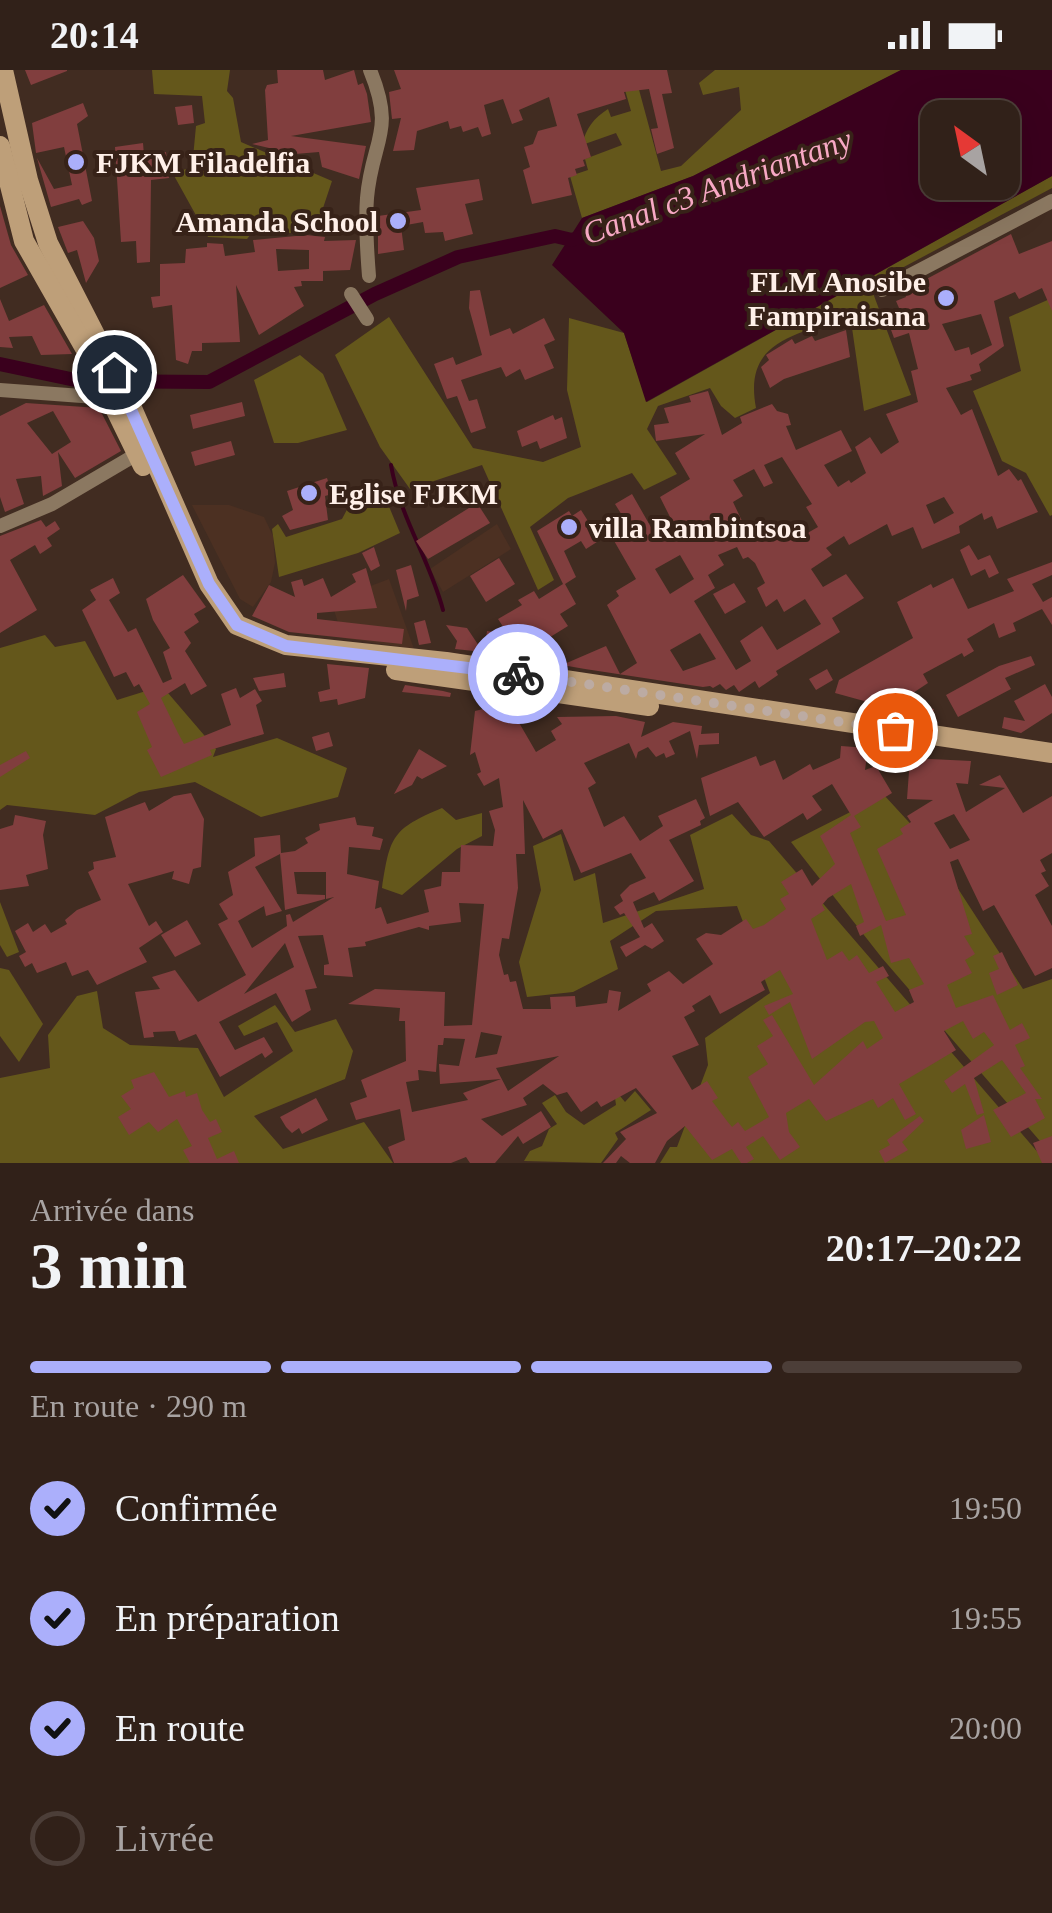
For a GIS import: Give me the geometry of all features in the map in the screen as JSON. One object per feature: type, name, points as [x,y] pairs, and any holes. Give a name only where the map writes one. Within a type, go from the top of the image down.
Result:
[{"type":"street","points":[[3,70],[28,180],[48,244],[114,372],[115,397],[198,590],[228,628],[283,654],[1052,765]]},
{"type":"street","points":[[369,276],[367,200],[384,134],[384,104],[370,70]]},
{"type":"street","points":[[0,146],[24,240],[115,397],[209,584],[237,625],[286,646],[446,662],[1052,753]]},
{"type":"street","points":[[882,290],[1052,201]]},
{"type":"street","points":[[351,294],[367,319]]},
{"type":"street","points":[[0,390],[115,397]]},
{"type":"street","points":[[0,526],[52,504],[137,454]]},
{"type":"shaded area","points":[[152,70],[230,70],[227,91],[233,98],[241,142],[332,181],[315,232],[251,234],[247,239],[208,237],[172,172],[192,168],[196,126],[205,123],[202,96],[154,94]]},
{"type":"shaded area","points":[[715,70],[901,70],[693,176],[582,218],[570,176],[588,170],[585,159],[622,145],[616,133],[582,145],[595,120],[608,109],[611,117],[631,111],[625,90],[638,86],[661,171],[681,166],[741,110],[739,87],[703,95],[699,83]]},
{"type":"shaded area","points":[[1052,176],[1052,188],[870,285],[911,395],[864,411],[850,314],[793,336],[766,354],[754,385],[756,408],[735,418],[721,406],[710,388],[658,406],[647,429],[677,474],[644,490],[632,473],[568,498],[530,527],[554,580],[538,590],[482,465],[410,489],[380,447],[335,355],[389,317],[473,448],[543,462],[581,447],[567,390],[569,318],[624,333],[647,402],[1009,200],[1020,200],[1020,194]]},
{"type":"shaded area","points":[[1052,298],[1050,516],[1026,473],[1002,461],[973,391],[1021,371],[1009,317]]},
{"type":"shaded area","points":[[300,355],[323,374],[347,430],[298,443],[274,443],[254,380]]},
{"type":"shaded area","points":[[383,492],[400,533],[358,553],[279,577],[272,529],[278,524],[286,537],[342,519],[351,502]]},
{"type":"shaded area","points":[[192,505],[229,505],[264,517],[273,536],[275,563],[271,582],[253,607],[240,599]]},
{"type":"shaded area","points":[[497,524],[511,549],[443,592],[430,569]]},
{"type":"shaded area","points":[[389,579],[414,649],[343,638],[331,601]]},
{"type":"shaded area","points":[[45,635],[55,647],[85,641],[117,700],[162,686],[216,749],[213,757],[277,738],[347,768],[338,797],[261,817],[195,782],[139,792],[95,815],[7,805],[0,810],[0,648]]},
{"type":"shaded area","points":[[884,795],[929,844],[1023,989],[1052,979],[1052,1155],[882,958],[791,842]]},
{"type":"shaded area","points":[[442,808],[456,820],[482,813],[482,836],[457,849],[402,895],[382,888],[396,836],[413,822]]},
{"type":"shaded area","points":[[732,814],[751,835],[769,841],[1047,1163],[660,1163],[670,1147],[677,1147],[708,1065],[705,1038],[770,993],[737,906],[656,911],[610,941],[618,969],[573,992],[527,997],[519,962],[541,890],[533,846],[561,834],[574,881],[595,873],[603,923],[704,889],[690,835]]},
{"type":"shaded area","points":[[0,902],[19,952],[7,957],[0,945]]},
{"type":"shaded area","points":[[0,968],[9,970],[43,1024],[19,1062],[0,1036]]},
{"type":"shaded area","points":[[97,991],[103,1028],[130,1045],[198,1048],[224,1097],[293,1051],[277,1022],[244,1036],[238,1026],[275,1005],[295,1032],[336,1019],[353,1051],[345,1079],[254,1116],[283,1149],[364,1122],[393,1163],[0,1163],[0,1078],[50,1068],[48,1035],[77,996]]},
{"type":"shaded area","points":[[635,1091],[651,1110],[615,1133],[618,1139],[601,1163],[524,1161],[530,1151],[542,1146],[549,1129],[557,1124],[542,1103],[555,1095],[566,1112],[584,1125],[616,1105],[615,1098],[620,1096],[625,1102]]},
{"type":"water","points":[[901,70],[1052,70],[1052,176],[1020,194],[1020,100],[920,100],[920,200],[1009,200],[646,402],[624,333],[552,265],[582,218],[693,176]]},
{"type":"building","points":[[25,70],[67,70],[67,71],[31,85]]},
{"type":"building","points":[[277,70],[323,70],[325,80],[354,70],[358,85],[363,83],[367,94],[371,122],[291,136],[366,146],[359,179],[322,167],[319,152],[295,154],[252,144],[268,140],[265,90],[267,85],[278,83]]},
{"type":"building","points":[[394,70],[667,70],[672,93],[662,94],[674,148],[657,154],[651,129],[658,128],[649,89],[624,92],[626,99],[577,114],[591,157],[583,160],[585,166],[575,169],[577,175],[568,178],[572,195],[532,204],[523,170],[530,167],[524,147],[533,144],[538,131],[557,126],[549,97],[519,110],[523,120],[512,124],[503,99],[484,105],[491,134],[482,137],[478,127],[463,132],[461,126],[450,129],[448,121],[417,131],[414,150],[393,151],[401,118],[392,119],[389,92],[401,89]]},
{"type":"building","points":[[83,103],[88,116],[77,124],[92,201],[82,205],[79,199],[51,207],[37,158],[54,189],[72,185],[64,147],[36,153],[32,123]]},
{"type":"building","points":[[192,105],[194,123],[178,125],[175,107]]},
{"type":"building","points":[[143,143],[144,155],[166,152],[169,178],[151,180],[150,262],[137,263],[136,241],[121,242],[115,147]]},
{"type":"building","points":[[479,179],[483,200],[465,204],[473,234],[445,241],[443,232],[425,233],[423,222],[401,226],[404,250],[378,254],[378,216],[421,210],[416,188]]},
{"type":"building","points":[[0,206],[11,245],[28,275],[0,288]]},
{"type":"building","points":[[83,221],[94,238],[99,261],[86,283],[77,250],[68,253],[58,227]]},
{"type":"building","points":[[1011,234],[1019,254],[1052,241],[1052,311],[1042,288],[1019,299],[1015,292],[994,301],[1004,346],[979,364],[981,371],[970,375],[972,380],[946,388],[961,415],[972,409],[998,476],[1009,469],[1018,481],[1021,479],[1038,512],[997,529],[992,516],[984,520],[982,513],[959,526],[960,533],[922,549],[913,527],[892,536],[887,524],[849,545],[844,536],[826,548],[832,555],[811,569],[823,587],[846,574],[864,598],[832,618],[840,632],[776,671],[778,675],[759,688],[755,681],[739,692],[734,685],[726,690],[720,684],[703,687],[562,665],[606,646],[620,674],[637,663],[607,605],[619,596],[616,591],[636,579],[613,539],[630,528],[615,504],[632,494],[656,536],[674,525],[660,497],[690,479],[675,453],[705,434],[656,441],[654,425],[669,423],[664,408],[691,402],[689,396],[708,391],[722,435],[742,423],[740,417],[772,404],[777,411],[788,414],[791,425],[786,426],[796,450],[841,430],[852,451],[824,465],[838,487],[866,473],[855,447],[870,437],[881,454],[899,442],[886,414],[918,402],[911,371],[918,369],[909,333],[894,338],[890,327],[905,322],[896,301],[906,297],[904,291]],"holes":[[[981,314],[992,345],[971,355],[969,347],[955,351],[942,324]],[[782,457],[812,504],[806,507],[818,527],[797,539],[788,523],[751,540],[733,502],[743,496],[733,480],[754,469],[764,487],[773,483],[764,465]],[[944,497],[954,513],[934,524],[926,505]],[[737,547],[743,559],[748,557],[755,563],[765,583],[757,588],[766,607],[777,599],[784,612],[805,599],[821,624],[777,650],[762,626],[740,641],[751,661],[736,670],[694,601],[715,588],[708,575],[724,565],[718,555]],[[680,555],[694,579],[670,594],[655,569]],[[700,633],[716,659],[683,671],[670,650]]]},
{"type":"building","points":[[306,235],[325,237],[324,241],[356,240],[350,270],[323,271],[323,281],[301,281],[302,286],[294,287],[304,306],[259,335],[236,285],[240,342],[202,343],[202,351],[192,351],[188,364],[176,360],[172,305],[153,308],[151,297],[160,296],[160,264],[185,263],[186,249],[207,247],[207,243],[223,244],[225,256],[255,252],[253,240]],"holes":[[[276,249],[309,250],[309,269],[278,271]]]},
{"type":"building","points":[[480,290],[490,336],[510,328],[513,334],[544,318],[555,340],[544,345],[554,368],[525,380],[520,369],[506,377],[501,367],[461,380],[469,401],[477,399],[486,428],[471,433],[457,396],[447,399],[434,364],[453,357],[456,365],[482,355],[469,308],[470,291]]},
{"type":"building","points":[[0,299],[9,321],[44,305],[72,354],[41,355],[32,336],[9,337],[13,348],[0,347]]},
{"type":"building","points":[[846,330],[850,357],[784,379],[770,388],[761,367],[769,360],[766,355],[792,339],[795,344],[812,336],[815,341]]},
{"type":"building","points":[[242,402],[245,416],[193,429],[190,415]]},
{"type":"building","points":[[26,403],[99,408],[121,451],[75,478],[58,452],[62,486],[43,496],[41,476],[16,479],[24,504],[5,512],[0,497],[0,416]],"holes":[[[53,411],[71,442],[52,454],[27,423]]]},
{"type":"building","points":[[553,415],[555,420],[562,417],[567,438],[540,449],[537,441],[522,447],[517,431]]},
{"type":"building","points":[[231,441],[235,455],[195,466],[191,452]]},
{"type":"building","points":[[327,478],[332,494],[325,496],[328,520],[290,530],[282,516],[293,510],[287,491]]},
{"type":"building","points":[[477,503],[490,523],[428,559],[416,541]]},
{"type":"building","points":[[581,510],[600,540],[586,549],[581,541],[564,551],[576,577],[565,584],[576,604],[560,614],[568,626],[547,639],[561,663],[484,653],[487,631],[508,634],[498,619],[522,605],[518,600],[534,591],[539,599],[563,584],[537,531],[569,511],[572,516]]},
{"type":"building","points":[[41,520],[46,527],[55,521],[60,529],[47,538],[52,546],[40,554],[35,545],[10,560],[37,610],[0,633],[0,536]]},
{"type":"building","points":[[969,545],[978,560],[990,555],[999,573],[989,578],[985,569],[971,576],[960,550]]},
{"type":"building","points":[[374,547],[380,566],[371,571],[362,553]]},
{"type":"building","points":[[499,558],[515,584],[486,602],[470,576]]},
{"type":"building","points":[[1052,562],[1052,575],[1032,584],[1043,602],[1052,597],[1052,625],[1042,609],[1013,623],[1016,631],[999,638],[994,623],[967,639],[974,651],[964,657],[962,653],[923,674],[928,683],[883,713],[872,711],[864,701],[835,693],[839,680],[913,638],[897,602],[931,584],[933,588],[953,578],[968,609],[1014,591],[1007,579]]},
{"type":"building","points":[[411,565],[419,596],[407,600],[406,611],[396,570]]},
{"type":"building","points":[[366,568],[377,608],[317,613],[317,619],[404,629],[402,644],[289,632],[252,616],[269,585],[295,597],[291,582],[302,579],[304,586],[323,578],[331,597],[356,582],[352,574]]},
{"type":"building","points":[[183,575],[206,607],[194,614],[199,622],[184,632],[191,643],[185,651],[207,686],[191,695],[185,683],[161,698],[178,733],[184,744],[231,725],[221,694],[236,688],[240,698],[255,689],[262,701],[256,705],[264,734],[210,750],[212,755],[161,777],[147,750],[152,747],[137,712],[150,704],[139,684],[134,687],[126,672],[114,677],[82,610],[96,600],[90,590],[113,578],[120,593],[109,600],[128,632],[136,628],[163,683],[172,679],[163,652],[170,648],[146,599]]},
{"type":"building","points":[[734,583],[746,602],[725,614],[713,594]]},
{"type":"building","points":[[425,620],[431,643],[419,645],[414,623]]},
{"type":"building","points":[[446,625],[467,628],[483,652],[455,649],[457,641]]},
{"type":"building","points":[[1031,656],[1035,665],[1005,678],[1011,689],[958,717],[946,695],[999,666]]},
{"type":"building","points":[[327,664],[369,668],[365,698],[338,705],[337,699],[320,702],[318,692],[330,689]]},
{"type":"building","points":[[827,669],[833,680],[816,690],[809,679]]},
{"type":"building","points":[[284,673],[286,687],[259,691],[253,678]]},
{"type":"building","points":[[1045,684],[1052,697],[1052,713],[1021,733],[1002,728],[1004,717],[1025,721],[1014,701]]},
{"type":"building","points":[[405,685],[451,693],[450,697],[402,692]]},
{"type":"building","points":[[503,704],[525,706],[514,714],[536,752],[556,740],[551,731],[562,724],[557,717],[616,716],[645,722],[641,737],[673,722],[702,726],[701,734],[719,733],[719,744],[699,745],[697,759],[690,731],[669,741],[675,754],[666,758],[664,753],[656,757],[648,747],[638,752],[636,759],[629,743],[584,763],[596,783],[588,788],[604,827],[624,816],[640,841],[663,826],[658,816],[696,799],[705,818],[701,825],[669,840],[694,881],[659,901],[654,892],[633,902],[644,928],[652,923],[664,941],[652,949],[645,945],[626,957],[620,947],[640,937],[624,913],[620,915],[614,907],[623,901],[620,895],[630,885],[646,878],[631,853],[581,873],[562,829],[543,839],[523,800],[525,854],[516,854],[518,888],[509,939],[502,938],[499,955],[504,975],[508,974],[510,982],[516,981],[523,1009],[551,1009],[550,997],[575,996],[576,1007],[607,1003],[609,990],[621,992],[618,1011],[651,991],[647,984],[669,971],[683,984],[713,964],[696,939],[706,933],[721,935],[746,919],[753,929],[764,925],[786,909],[780,899],[789,894],[781,882],[802,869],[812,886],[835,864],[820,836],[851,815],[832,784],[812,796],[822,810],[807,820],[803,813],[764,837],[738,802],[710,816],[701,778],[756,756],[760,766],[775,760],[783,780],[810,764],[813,770],[840,758],[841,746],[868,748],[865,770],[876,766],[892,793],[854,816],[861,827],[850,833],[886,921],[906,915],[877,849],[903,834],[900,829],[911,822],[907,816],[933,800],[907,799],[910,758],[971,761],[968,784],[956,783],[966,812],[1005,788],[979,785],[1000,775],[1023,813],[1052,796],[1052,853],[1040,860],[1046,871],[1041,873],[1049,886],[1035,895],[1052,926],[1052,968],[1035,976],[994,905],[983,911],[958,859],[950,862],[972,934],[964,936],[975,954],[965,960],[972,973],[947,985],[956,1008],[993,995],[1010,1030],[1022,1023],[1030,1038],[1015,1045],[1025,1066],[1020,1068],[1042,1099],[1035,1099],[1045,1118],[1011,1137],[993,1110],[1026,1093],[1002,1060],[974,1078],[984,1113],[977,1115],[965,1084],[952,1093],[944,1081],[994,1045],[984,1032],[973,1039],[963,1021],[944,1031],[956,1050],[899,1084],[916,1114],[905,1120],[893,1098],[878,1108],[873,1099],[826,1121],[809,1099],[786,1113],[789,1132],[800,1147],[780,1160],[763,1136],[746,1147],[754,1159],[747,1163],[741,1163],[732,1149],[712,1160],[685,1126],[667,1141],[655,1163],[630,1163],[621,1156],[616,1163],[603,1163],[626,1139],[620,1132],[657,1113],[636,1088],[601,1107],[597,1101],[581,1112],[567,1092],[557,1095],[543,1084],[523,1098],[527,1105],[481,1119],[502,1136],[541,1111],[551,1127],[523,1144],[518,1136],[495,1163],[470,1163],[466,1157],[451,1163],[394,1163],[388,1147],[405,1140],[400,1109],[356,1120],[350,1103],[367,1097],[361,1080],[406,1061],[405,1021],[399,1021],[400,1008],[348,1004],[375,989],[445,992],[444,1026],[472,1025],[484,904],[459,903],[461,922],[429,926],[429,930],[419,927],[365,942],[366,946],[348,948],[353,977],[324,975],[324,965],[329,964],[323,935],[298,936],[317,988],[305,990],[311,1010],[292,1022],[276,993],[219,1022],[235,1050],[264,1037],[273,1052],[265,1058],[262,1053],[220,1077],[196,1034],[179,1041],[175,1031],[153,1032],[154,1037],[144,1038],[135,992],[160,989],[152,977],[175,970],[198,1002],[246,975],[218,924],[228,919],[219,904],[233,895],[228,872],[255,856],[254,838],[280,835],[281,853],[295,851],[308,843],[305,838],[320,830],[319,824],[355,817],[357,825],[374,827],[372,836],[383,839],[380,850],[349,847],[347,874],[379,881],[375,909],[381,907],[387,924],[429,912],[424,890],[441,886],[442,872],[460,872],[461,845],[493,846],[495,830],[489,811],[503,807],[499,778],[484,786],[477,774],[481,772],[475,752],[470,755],[475,711]],"holes":[[[954,814],[970,840],[950,849],[934,823]],[[280,854],[285,910],[325,899],[325,895],[297,894],[294,872],[326,872],[326,899],[334,897],[293,922],[290,914],[286,915],[287,926],[252,948],[238,921],[264,906],[266,916],[282,911],[255,867]],[[851,884],[864,922],[856,926],[860,936],[881,925],[891,963],[909,958],[924,984],[909,990],[914,1002],[895,1012],[876,982],[889,976],[883,966],[869,973],[857,955],[849,961],[842,951],[827,960],[811,919],[825,910],[822,905]],[[285,943],[294,967],[244,994],[251,985]],[[780,970],[793,994],[764,1006],[769,1015],[790,1002],[812,1059],[865,1022],[874,1021],[883,1038],[867,1049],[863,1041],[814,1085],[772,1015],[763,1020],[773,1036],[757,1046],[768,1064],[748,1077],[769,1117],[745,1131],[738,1122],[732,1127],[727,1121],[712,1101],[718,1098],[707,1081],[692,1090],[672,1056],[699,1045],[684,1017],[695,1011],[692,1006],[710,995],[720,1014],[765,990],[761,982]],[[481,1032],[502,1036],[497,1054],[475,1058]],[[444,1038],[465,1039],[459,1066],[439,1064],[440,1084],[501,1079],[463,1093],[468,1100],[412,1112],[406,1082],[419,1080],[418,1070],[436,1072],[438,1045],[443,1045]],[[559,1056],[508,1091],[496,1068]]]},
{"type":"building","points":[[923,707],[934,709],[931,721],[905,717]]},
{"type":"building","points":[[329,732],[333,746],[316,751],[312,737]]},
{"type":"building","points":[[419,749],[447,766],[422,779],[417,776],[412,785],[394,794]]},
{"type":"building","points":[[26,751],[30,758],[0,777],[0,765]]},
{"type":"building","points":[[191,793],[204,819],[201,867],[193,869],[189,884],[172,879],[174,871],[128,884],[149,926],[156,921],[163,932],[139,948],[147,962],[97,985],[88,970],[72,976],[66,962],[37,973],[32,963],[25,967],[19,956],[26,952],[15,931],[28,923],[33,932],[45,924],[51,933],[67,924],[65,920],[77,910],[101,900],[88,872],[94,869],[93,862],[116,857],[105,817],[145,802],[149,811],[174,796]]},
{"type":"building","points":[[15,815],[46,821],[43,835],[48,869],[26,875],[29,886],[0,890],[0,829],[13,825]]},
{"type":"building","points":[[187,920],[201,944],[175,957],[161,935]]},
{"type":"building","points":[[1002,952],[1018,985],[997,995],[989,973],[999,969],[993,956]]},
{"type":"building","points":[[154,1072],[169,1097],[185,1091],[186,1097],[197,1093],[202,1110],[210,1122],[216,1119],[222,1132],[208,1138],[217,1159],[234,1151],[239,1163],[190,1163],[183,1150],[192,1146],[177,1119],[158,1132],[149,1122],[129,1135],[118,1117],[131,1109],[121,1096],[134,1088],[131,1080]]},
{"type":"building","points":[[316,1098],[328,1120],[302,1134],[299,1128],[292,1133],[280,1117]]},
{"type":"building","points":[[984,1115],[991,1142],[966,1149],[961,1130]]},
{"type":"building","points":[[920,1116],[924,1121],[902,1142],[908,1150],[885,1163],[879,1151],[890,1145],[887,1140]]},
{"type":"building","points":[[1052,1136],[1052,1163],[1042,1163],[1033,1143]]},
{"type":"waterway","name":"Canal c3 Andriantany","points":[[0,364],[80,381],[209,382],[375,294],[458,257],[555,236],[572,240],[589,234]]},
{"type":"waterway","points":[[391,465],[401,503],[443,610]]},
{"type":"way so far","points":[[518,674],[895,730]]},
{"type":"place","name":"FJKM Filadelfia","points":[[76,162]]},
{"type":"place","name":"Amanda School","points":[[398,221]]},
{"type":"place","name":"FLM Anosibe Fampiraisana","points":[[946,298]]},
{"type":"place","name":"Eglise FJKM","points":[[309,493]]},
{"type":"place","name":"villa Rambintsoa","points":[[569,527]]},
{"type":"route","points":[[114,372],[209,584],[237,625],[286,646],[446,662],[518,674]]}]
